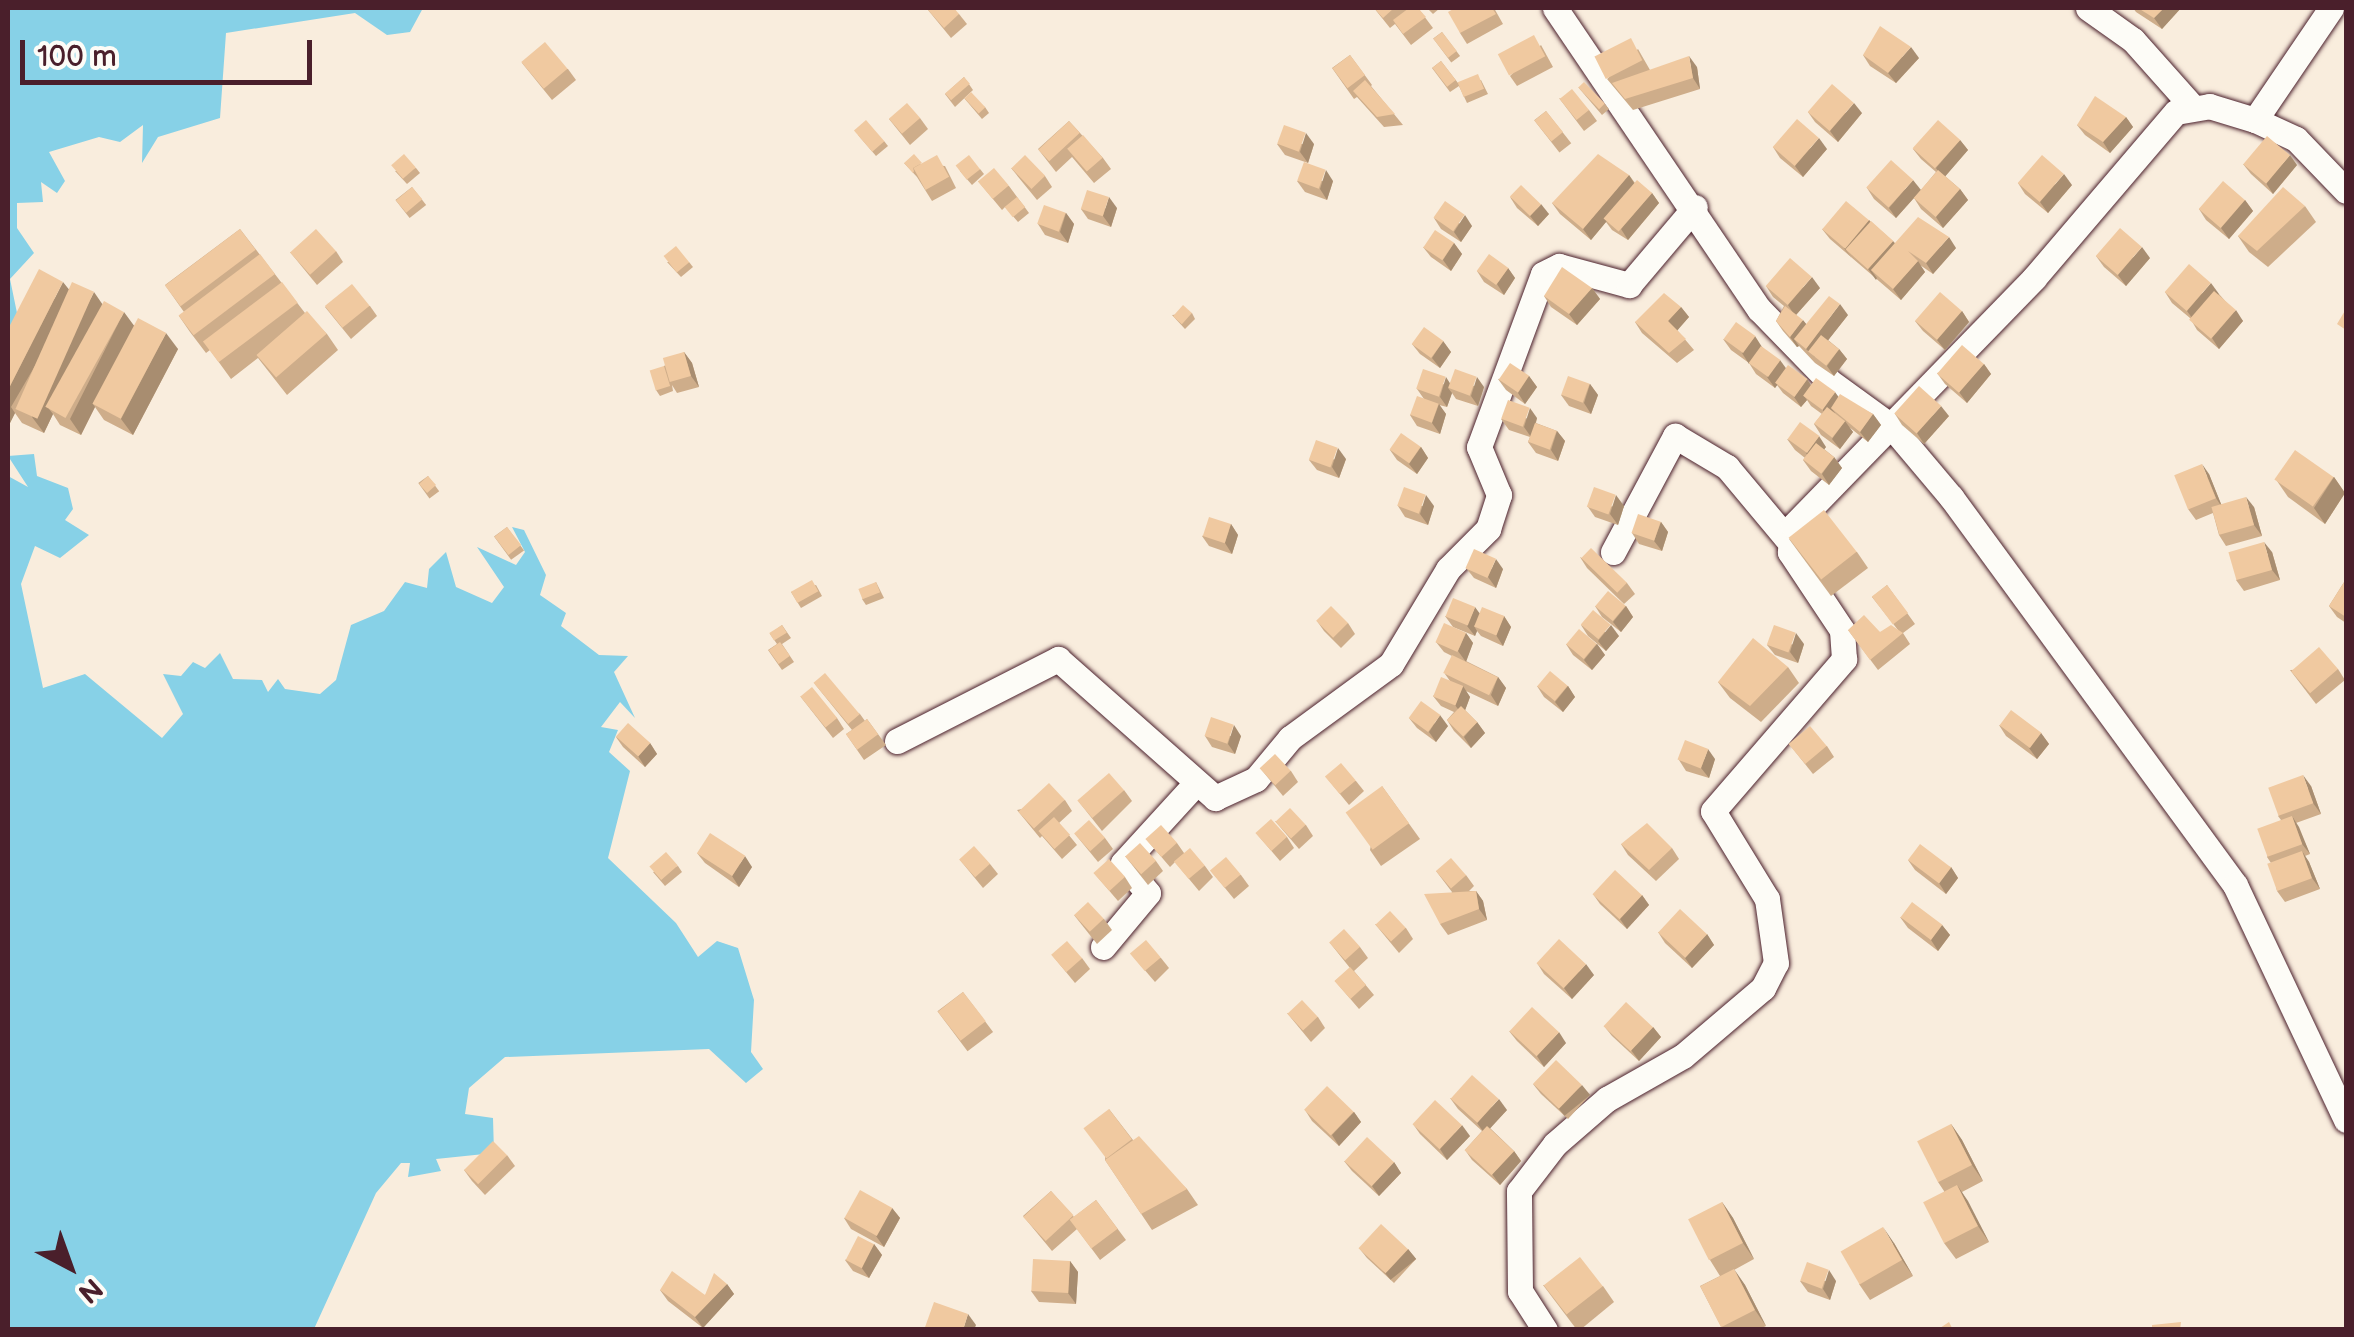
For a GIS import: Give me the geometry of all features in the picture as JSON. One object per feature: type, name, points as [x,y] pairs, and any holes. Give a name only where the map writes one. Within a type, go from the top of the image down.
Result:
[{"type":"street","points":[[1555,8],[1695,207],[1759,309],[1830,381],[1892,427],[2236,884],[2346,1120]]},
{"type":"street","points":[[2088,8],[2132,40],[2190,104],[2255,120],[2296,139],[2346,191]]},
{"type":"street","points":[[2255,120],[2331,8]]},
{"type":"street","points":[[1788,540],[2190,104]]},
{"type":"street","points":[[896,741],[1058,659],[1215,798],[1232,794],[1391,664],[1448,568],[1488,529],[1499,495],[1479,447],[1543,274],[1559,266],[1629,284],[1695,207]]},
{"type":"street","points":[[1545,1330],[1520,1291],[1519,1191],[1555,1144],[1606,1098],[1683,1056],[1763,988],[1776,963],[1767,899],[1714,811],[1844,659],[1842,630],[1788,540],[1727,468],[1675,436],[1613,552]]},
{"type":"street","points":[[1103,947],[1148,893],[1124,863],[1196,783]]},
{"type":"water","points":[[8,8],[423,8],[410,32],[387,35],[355,13],[226,33],[220,118],[158,137],[142,163],[143,125],[120,142],[99,137],[49,152],[65,181],[57,193],[41,182],[43,202],[17,203],[17,228],[34,253],[10,279],[17,313],[8,332]]},
{"type":"water","points":[[34,454],[37,476],[68,488],[73,509],[65,520],[89,535],[60,558],[35,546],[21,584],[43,688],[85,674],[162,738],[183,714],[163,674],[181,676],[193,662],[205,668],[220,653],[233,679],[262,680],[268,692],[278,679],[285,689],[320,694],[336,680],[351,625],[384,611],[405,582],[427,588],[429,569],[446,552],[456,587],[492,603],[504,587],[477,547],[516,565],[525,552],[512,527],[524,530],[546,575],[540,595],[566,613],[561,626],[599,655],[628,656],[614,672],[635,718],[620,702],[601,727],[618,730],[609,752],[630,771],[608,858],[676,923],[698,957],[717,941],[738,948],[754,1000],[751,1052],[763,1069],[746,1083],[709,1049],[505,1057],[469,1088],[465,1114],[493,1118],[494,1153],[436,1159],[441,1171],[408,1177],[410,1163],[401,1163],[376,1193],[314,1329],[8,1329],[8,476],[28,487],[8,456]]},
{"type":"building","points":[[930,8],[954,8],[959,14],[944,28]]},
{"type":"building","points":[[1374,8],[1394,8],[1383,18]]},
{"type":"building","points":[[1409,8],[1418,8],[1426,17],[1403,34],[1393,20]]},
{"type":"building","points":[[1455,8],[1492,8],[1496,14],[1460,33],[1448,12]]},
{"type":"building","points":[[2138,8],[2164,8],[2154,18]]},
{"type":"building","points":[[1880,26],[1911,47],[1888,73],[1863,55]]},
{"type":"building","points":[[1442,32],[1457,51],[1448,58],[1433,39]]},
{"type":"building","points":[[1534,35],[1545,56],[1509,75],[1498,54]]},
{"type":"building","points":[[1631,38],[1642,60],[1606,79],[1594,57]]},
{"type":"building","points":[[545,42],[567,69],[544,89],[521,62]]},
{"type":"building","points":[[1350,55],[1365,75],[1347,88],[1332,68]]},
{"type":"building","points":[[1689,56],[1693,78],[1625,99],[1612,83]]},
{"type":"building","points":[[1441,61],[1456,80],[1447,87],[1432,68]]},
{"type":"building","points":[[1478,74],[1484,89],[1464,97],[1458,82]]},
{"type":"building","points":[[964,77],[970,84],[951,100],[945,93]]},
{"type":"building","points":[[1365,80],[1395,114],[1377,117],[1353,91]]},
{"type":"building","points":[[1584,82],[1605,104],[1599,109],[1578,88]]},
{"type":"building","points":[[1832,84],[1854,103],[1830,131],[1808,112]]},
{"type":"building","points":[[1572,89],[1589,110],[1577,120],[1560,99]]},
{"type":"building","points":[[971,92],[985,107],[979,113],[964,98]]},
{"type":"building","points":[[2095,96],[2126,117],[2103,142],[2077,125]]},
{"type":"building","points":[[907,103],[920,118],[902,134],[889,119]]},
{"type":"building","points":[[1546,111],[1563,132],[1551,141],[1534,120]]},
{"type":"building","points":[[1797,119],[1819,138],[1795,166],[1773,147]]},
{"type":"building","points":[[866,120],[884,141],[872,152],[854,130]]},
{"type":"building","points":[[1938,120],[1960,140],[1935,168],[1913,148]]},
{"type":"building","points":[[1069,121],[1080,133],[1049,161],[1038,150]]},
{"type":"building","points":[[1284,125],[1306,133],[1299,152],[1277,144]]},
{"type":"building","points":[[1083,135],[1103,158],[1087,171],[1067,149]]},
{"type":"building","points":[[2267,136],[2290,155],[2266,184],[2243,164]]},
{"type":"building","points":[[404,154],[416,168],[403,179],[391,165]]},
{"type":"building","points":[[914,154],[922,163],[913,168],[913,173],[904,163]]},
{"type":"building","points":[[1598,154],[1629,175],[1583,229],[1552,203]]},
{"type":"building","points":[[937,155],[949,177],[926,190],[913,168]]},
{"type":"building","points":[[969,155],[980,169],[967,180],[956,165]]},
{"type":"building","points":[[1025,155],[1045,176],[1031,189],[1011,168]]},
{"type":"building","points":[[2042,155],[2064,174],[2040,202],[2018,183]]},
{"type":"building","points":[[1891,160],[1913,180],[1889,208],[1866,187]]},
{"type":"building","points":[[1304,162],[1326,170],[1319,189],[1297,181]]},
{"type":"building","points":[[994,168],[1009,186],[993,199],[978,181]]},
{"type":"building","points":[[1938,170],[1960,189],[1936,217],[1914,198]]},
{"type":"building","points":[[1637,180],[1652,193],[1619,232],[1604,218]]},
{"type":"building","points":[[2223,181],[2245,200],[2221,228],[2199,209]]},
{"type":"building","points":[[1521,185],[1541,204],[1530,216],[1510,197]]},
{"type":"building","points":[[412,187],[422,199],[406,213],[396,200]]},
{"type":"building","points":[[2283,187],[2305,206],[2257,251],[2238,236]]},
{"type":"building","points":[[1087,190],[1109,197],[1103,216],[1081,209]]},
{"type":"building","points":[[1017,197],[1025,207],[1013,217],[1005,207]]},
{"type":"building","points":[[1445,201],[1465,215],[1453,231],[1434,217]]},
{"type":"building","points":[[1846,201],[1869,220],[1845,249],[1822,229]]},
{"type":"building","points":[[1044,205],[1066,213],[1059,232],[1037,224]]},
{"type":"building","points":[[1918,217],[1949,237],[1926,263],[1908,251],[1918,261],[1893,289],[1871,270]]},
{"type":"building","points":[[1871,221],[1893,241],[1868,269],[1846,249]]},
{"type":"building","points":[[2120,228],[2142,247],[2118,275],[2096,256]]},
{"type":"building","points":[[240,229],[256,250],[181,306],[165,286]]},
{"type":"building","points":[[316,229],[336,251],[310,275],[290,252]]},
{"type":"building","points":[[1435,230],[1454,243],[1442,260],[1423,247]]},
{"type":"building","points":[[676,246],[689,262],[677,272],[664,256]]},
{"type":"building","points":[[260,254],[275,274],[194,335],[179,315]]},
{"type":"building","points":[[1489,254],[1508,268],[1496,285],[1477,271]]},
{"type":"building","points":[[1790,258],[1812,277],[1788,305],[1766,286]]},
{"type":"building","points":[[2189,264],[2211,283],[2187,311],[2165,292]]},
{"type":"building","points":[[1562,267],[1592,288],[1569,314],[1544,296]]},
{"type":"building","points":[[39,269],[63,282],[8,390],[8,329]]},
{"type":"building","points":[[72,282],[94,292],[37,419],[15,409]]},
{"type":"building","points":[[282,282],[298,303],[219,362],[203,342]]},
{"type":"building","points":[[352,284],[370,306],[342,328],[325,306]]},
{"type":"building","points":[[2214,291],[2236,310],[2211,339],[2189,320]]},
{"type":"building","points":[[1940,292],[1962,311],[1937,340],[1915,321]]},
{"type":"building","points":[[1664,293],[1681,307],[1668,321],[1686,339],[1669,353],[1635,322]]},
{"type":"building","points":[[1829,296],[1840,304],[1806,349],[1794,339]]},
{"type":"building","points":[[104,301],[124,312],[65,418],[45,407]]},
{"type":"building","points":[[1183,305],[1192,313],[1182,324],[1173,316]]},
{"type":"building","points":[[1785,306],[1803,320],[1790,337],[1776,321]]},
{"type":"building","points":[[2346,309],[2346,330],[2337,324]]},
{"type":"building","points":[[307,311],[327,334],[276,378],[256,355]]},
{"type":"building","points":[[138,318],[166,333],[121,419],[92,404]]},
{"type":"building","points":[[1736,322],[1755,336],[1743,353],[1724,339]]},
{"type":"building","points":[[1424,327],[1443,341],[1431,358],[1412,344]]},
{"type":"building","points":[[1821,335],[1839,349],[1826,366],[1808,352]]},
{"type":"building","points":[[1962,345],[1984,364],[1959,393],[1937,374]]},
{"type":"building","points":[[1761,346],[1780,360],[1768,377],[1749,363]]},
{"type":"building","points":[[684,352],[691,376],[670,382],[663,358]]},
{"type":"building","points":[[1510,363],[1529,376],[1518,392],[1499,380]]},
{"type":"building","points":[[1788,365],[1807,379],[1794,397],[1775,383]]},
{"type":"building","points":[[664,366],[670,386],[656,390],[650,370]]},
{"type":"building","points":[[1423,369],[1446,377],[1439,397],[1416,389]]},
{"type":"building","points":[[1455,369],[1477,377],[1470,396],[1448,388]]},
{"type":"building","points":[[1568,376],[1590,384],[1583,403],[1561,395]]},
{"type":"building","points":[[1816,378],[1835,392],[1822,410],[1803,396]]},
{"type":"building","points":[[1919,386],[1941,406],[1917,434],[1894,413]]},
{"type":"building","points":[[1840,394],[1873,414],[1860,432],[1831,408]]},
{"type":"building","points":[[1417,396],[1439,404],[1432,423],[1410,415]]},
{"type":"building","points":[[1508,400],[1530,408],[1523,427],[1501,419]]},
{"type":"building","points":[[1827,407],[1845,421],[1832,438],[1814,424]]},
{"type":"building","points":[[1800,422],[1819,436],[1807,453],[1788,439]]},
{"type":"building","points":[[1535,423],[1557,431],[1550,450],[1528,442]]},
{"type":"building","points":[[1401,433],[1421,447],[1409,463],[1390,449]]},
{"type":"building","points":[[1316,440],[1338,448],[1330,468],[1309,460]]},
{"type":"building","points":[[1816,443],[1834,457],[1821,474],[1803,460]]},
{"type":"building","points":[[2295,450],[2334,477],[2313,506],[2274,479]]},
{"type":"building","points":[[2202,464],[2216,498],[2188,510],[2174,475]]},
{"type":"building","points":[[428,476],[436,485],[427,493],[419,484]]},
{"type":"building","points":[[1404,487],[1426,495],[1419,514],[1397,506]]},
{"type":"building","points":[[1594,487],[1616,495],[1608,515],[1587,507]]},
{"type":"building","points":[[2246,497],[2254,525],[2219,535],[2211,507]]},
{"type":"building","points":[[1824,510],[1857,552],[1821,579],[1789,538]]},
{"type":"building","points":[[1638,514],[1661,522],[1654,541],[1631,533]]},
{"type":"building","points":[[1209,517],[1231,524],[1225,543],[1203,536]]},
{"type":"building","points":[[507,527],[521,545],[509,555],[494,537]]},
{"type":"building","points":[[2264,542],[2272,570],[2236,580],[2228,552]]},
{"type":"building","points":[[1591,548],[1627,583],[1617,593],[1581,558]]},
{"type":"building","points":[[1474,549],[1496,559],[1487,578],[1465,568]]},
{"type":"building","points":[[2346,579],[2346,617],[2329,606]]},
{"type":"building","points":[[812,580],[818,591],[797,603],[791,592]]},
{"type":"building","points":[[876,582],[880,592],[863,599],[858,589]]},
{"type":"building","points":[[1887,585],[1908,613],[1893,624],[1872,596]]},
{"type":"building","points":[[1608,591],[1626,606],[1613,621],[1595,606]]},
{"type":"building","points":[[1453,598],[1475,607],[1468,626],[1446,617]]},
{"type":"building","points":[[1331,606],[1348,623],[1333,638],[1316,621]]},
{"type":"building","points":[[1482,607],[1504,616],[1496,635],[1474,626]]},
{"type":"building","points":[[1593,610],[1611,625],[1598,639],[1581,625]]},
{"type":"building","points":[[1864,615],[1880,632],[1891,625],[1903,633],[1870,660],[1848,630]]},
{"type":"building","points":[[1444,623],[1466,633],[1457,652],[1435,642]]},
{"type":"building","points":[[782,625],[787,633],[774,641],[769,633]]},
{"type":"building","points":[[1774,625],[1796,633],[1788,653],[1767,645]]},
{"type":"building","points":[[1579,629],[1597,644],[1584,659],[1566,644]]},
{"type":"building","points":[[1753,638],[1788,667],[1750,706],[1718,682]]},
{"type":"building","points":[[780,642],[790,656],[779,664],[769,650]]},
{"type":"building","points":[[2319,647],[2338,669],[2310,693],[2291,671]]},
{"type":"building","points":[[1452,655],[1498,677],[1489,695],[1443,673]]},
{"type":"building","points":[[1550,671],[1568,686],[1555,701],[1537,686]]},
{"type":"building","points":[[825,673],[860,714],[848,724],[814,683]]},
{"type":"building","points":[[1441,677],[1463,686],[1455,705],[1433,696]]},
{"type":"building","points":[[812,687],[837,718],[826,728],[800,696]]},
{"type":"building","points":[[1421,701],[1440,715],[1428,732],[1409,718]]},
{"type":"building","points":[[1461,706],[1477,722],[1463,736],[1447,720]]},
{"type":"building","points":[[2011,710],[2041,733],[2030,748],[2000,725]]},
{"type":"building","points":[[1211,717],[1234,725],[1227,744],[1204,736]]},
{"type":"building","points":[[867,719],[878,734],[857,750],[846,734]]},
{"type":"building","points":[[628,723],[650,743],[638,756],[616,736]]},
{"type":"building","points":[[1810,726],[1827,746],[1805,764],[1789,744]]},
{"type":"building","points":[[1685,740],[1708,749],[1701,769],[1677,760]]},
{"type":"building","points":[[1275,754],[1291,771],[1275,785],[1260,768]]},
{"type":"building","points":[[1341,763],[1356,781],[1340,794],[1325,776]]},
{"type":"building","points":[[1109,773],[1124,790],[1092,818],[1077,801]]},
{"type":"building","points":[[2303,775],[2313,803],[2278,816],[2268,788]]},
{"type":"building","points":[[1049,783],[1065,800],[1034,828],[1018,812]]},
{"type":"building","points":[[1382,786],[1409,823],[1373,850],[1346,812]]},
{"type":"building","points":[[1290,808],[1306,825],[1291,838],[1275,822]]},
{"type":"building","points":[[2292,816],[2302,844],[2267,857],[2257,829]]},
{"type":"building","points":[[1054,817],[1070,835],[1054,849],[1038,831]]},
{"type":"building","points":[[1271,819],[1287,837],[1271,851],[1255,833]]},
{"type":"building","points":[[1089,820],[1105,838],[1090,851],[1074,833]]},
{"type":"building","points":[[1647,823],[1672,848],[1649,870],[1621,844]]},
{"type":"building","points":[[1161,825],[1177,843],[1161,857],[1145,839]]},
{"type":"building","points":[[710,833],[745,856],[732,876],[697,853]]},
{"type":"building","points":[[1140,843],[1156,861],[1141,874],[1125,856]]},
{"type":"building","points":[[1920,844],[1951,867],[1939,883],[1908,860]]},
{"type":"building","points":[[974,846],[990,864],[975,877],[959,859]]},
{"type":"building","points":[[1190,848],[1205,866],[1189,879],[1174,861]]},
{"type":"building","points":[[2302,851],[2312,878],[2277,891],[2267,864]]},
{"type":"building","points":[[666,852],[678,866],[661,880],[649,866]]},
{"type":"building","points":[[1226,857],[1241,875],[1225,888],[1210,870]]},
{"type":"building","points":[[1451,858],[1466,875],[1451,888],[1436,871]]},
{"type":"building","points":[[1109,859],[1125,877],[1109,891],[1093,873]]},
{"type":"building","points":[[1615,870],[1642,895],[1620,919],[1592,894]]},
{"type":"building","points":[[1476,891],[1479,909],[1440,924],[1424,894]]},
{"type":"building","points":[[1088,902],[1104,919],[1090,932],[1074,915]]},
{"type":"building","points":[[1912,902],[1942,925],[1931,940],[1901,917]]},
{"type":"building","points":[[1680,909],[1707,934],[1685,958],[1658,932]]},
{"type":"building","points":[[1390,911],[1406,928],[1391,941],[1375,925]]},
{"type":"building","points":[[1344,929],[1360,947],[1345,960],[1329,942]]},
{"type":"building","points":[[1559,939],[1586,964],[1564,988],[1536,963]]},
{"type":"building","points":[[1146,940],[1161,958],[1145,971],[1130,953]]},
{"type":"building","points":[[1067,941],[1082,958],[1066,972],[1051,955]]},
{"type":"building","points":[[1350,967],[1366,985],[1350,999],[1334,981]]},
{"type":"building","points":[[963,992],[986,1021],[961,1041],[938,1012]]},
{"type":"building","points":[[1302,1000],[1318,1017],[1303,1030],[1287,1014]]},
{"type":"building","points":[[1626,1002],[1653,1027],[1631,1051],[1603,1026]]},
{"type":"building","points":[[1532,1007],[1559,1032],[1537,1056],[1509,1031]]},
{"type":"building","points":[[1556,1060],[1582,1085],[1559,1109],[1533,1084]]},
{"type":"building","points":[[1472,1075],[1499,1099],[1477,1123],[1451,1099]]},
{"type":"building","points":[[1327,1086],[1354,1112],[1331,1135],[1304,1110]]},
{"type":"building","points":[[1435,1100],[1462,1125],[1440,1149],[1412,1124]]},
{"type":"building","points":[[1109,1109],[1132,1139],[1106,1159],[1083,1128]]},
{"type":"building","points":[[1951,1124],[1972,1165],[1938,1182],[1917,1141]]},
{"type":"building","points":[[1487,1126],[1514,1151],[1492,1175],[1464,1150]]},
{"type":"building","points":[[1139,1136],[1187,1189],[1141,1214],[1105,1160]]},
{"type":"building","points":[[1367,1137],[1394,1162],[1372,1186],[1344,1161]]},
{"type":"building","points":[[493,1141],[507,1155],[478,1184],[464,1170]]},
{"type":"building","points":[[1957,1185],[1978,1226],[1944,1243],[1923,1202]]},
{"type":"building","points":[[860,1190],[892,1208],[877,1236],[844,1218]]},
{"type":"building","points":[[1051,1191],[1074,1215],[1046,1241],[1023,1217]]},
{"type":"building","points":[[1096,1200],[1118,1229],[1091,1249],[1070,1220]]},
{"type":"building","points":[[1722,1202],[1743,1243],[1709,1260],[1688,1219]]},
{"type":"building","points":[[1381,1224],[1408,1249],[1386,1273],[1358,1248]]},
{"type":"building","points":[[1883,1227],[1902,1260],[1860,1284],[1841,1252]]},
{"type":"building","points":[[858,1236],[874,1244],[862,1268],[846,1260]]},
{"type":"building","points":[[1580,1257],[1603,1286],[1567,1314],[1544,1285]]},
{"type":"building","points":[[1033,1259],[1070,1261],[1068,1293],[1031,1291]]},
{"type":"building","points":[[1807,1262],[1829,1270],[1822,1289],[1800,1281]]},
{"type":"building","points":[[1734,1269],[1755,1310],[1721,1327],[1700,1286]]},
{"type":"building","points":[[672,1271],[705,1295],[714,1273],[727,1284],[695,1317],[660,1290]]},
{"type":"building","points":[[934,1302],[968,1314],[963,1330],[924,1330]]},
{"type":"building","points":[[1949,1322],[1953,1330],[1937,1330]]},
{"type":"building","points":[[2181,1322],[2180,1330],[2152,1330],[2152,1325]]}]
